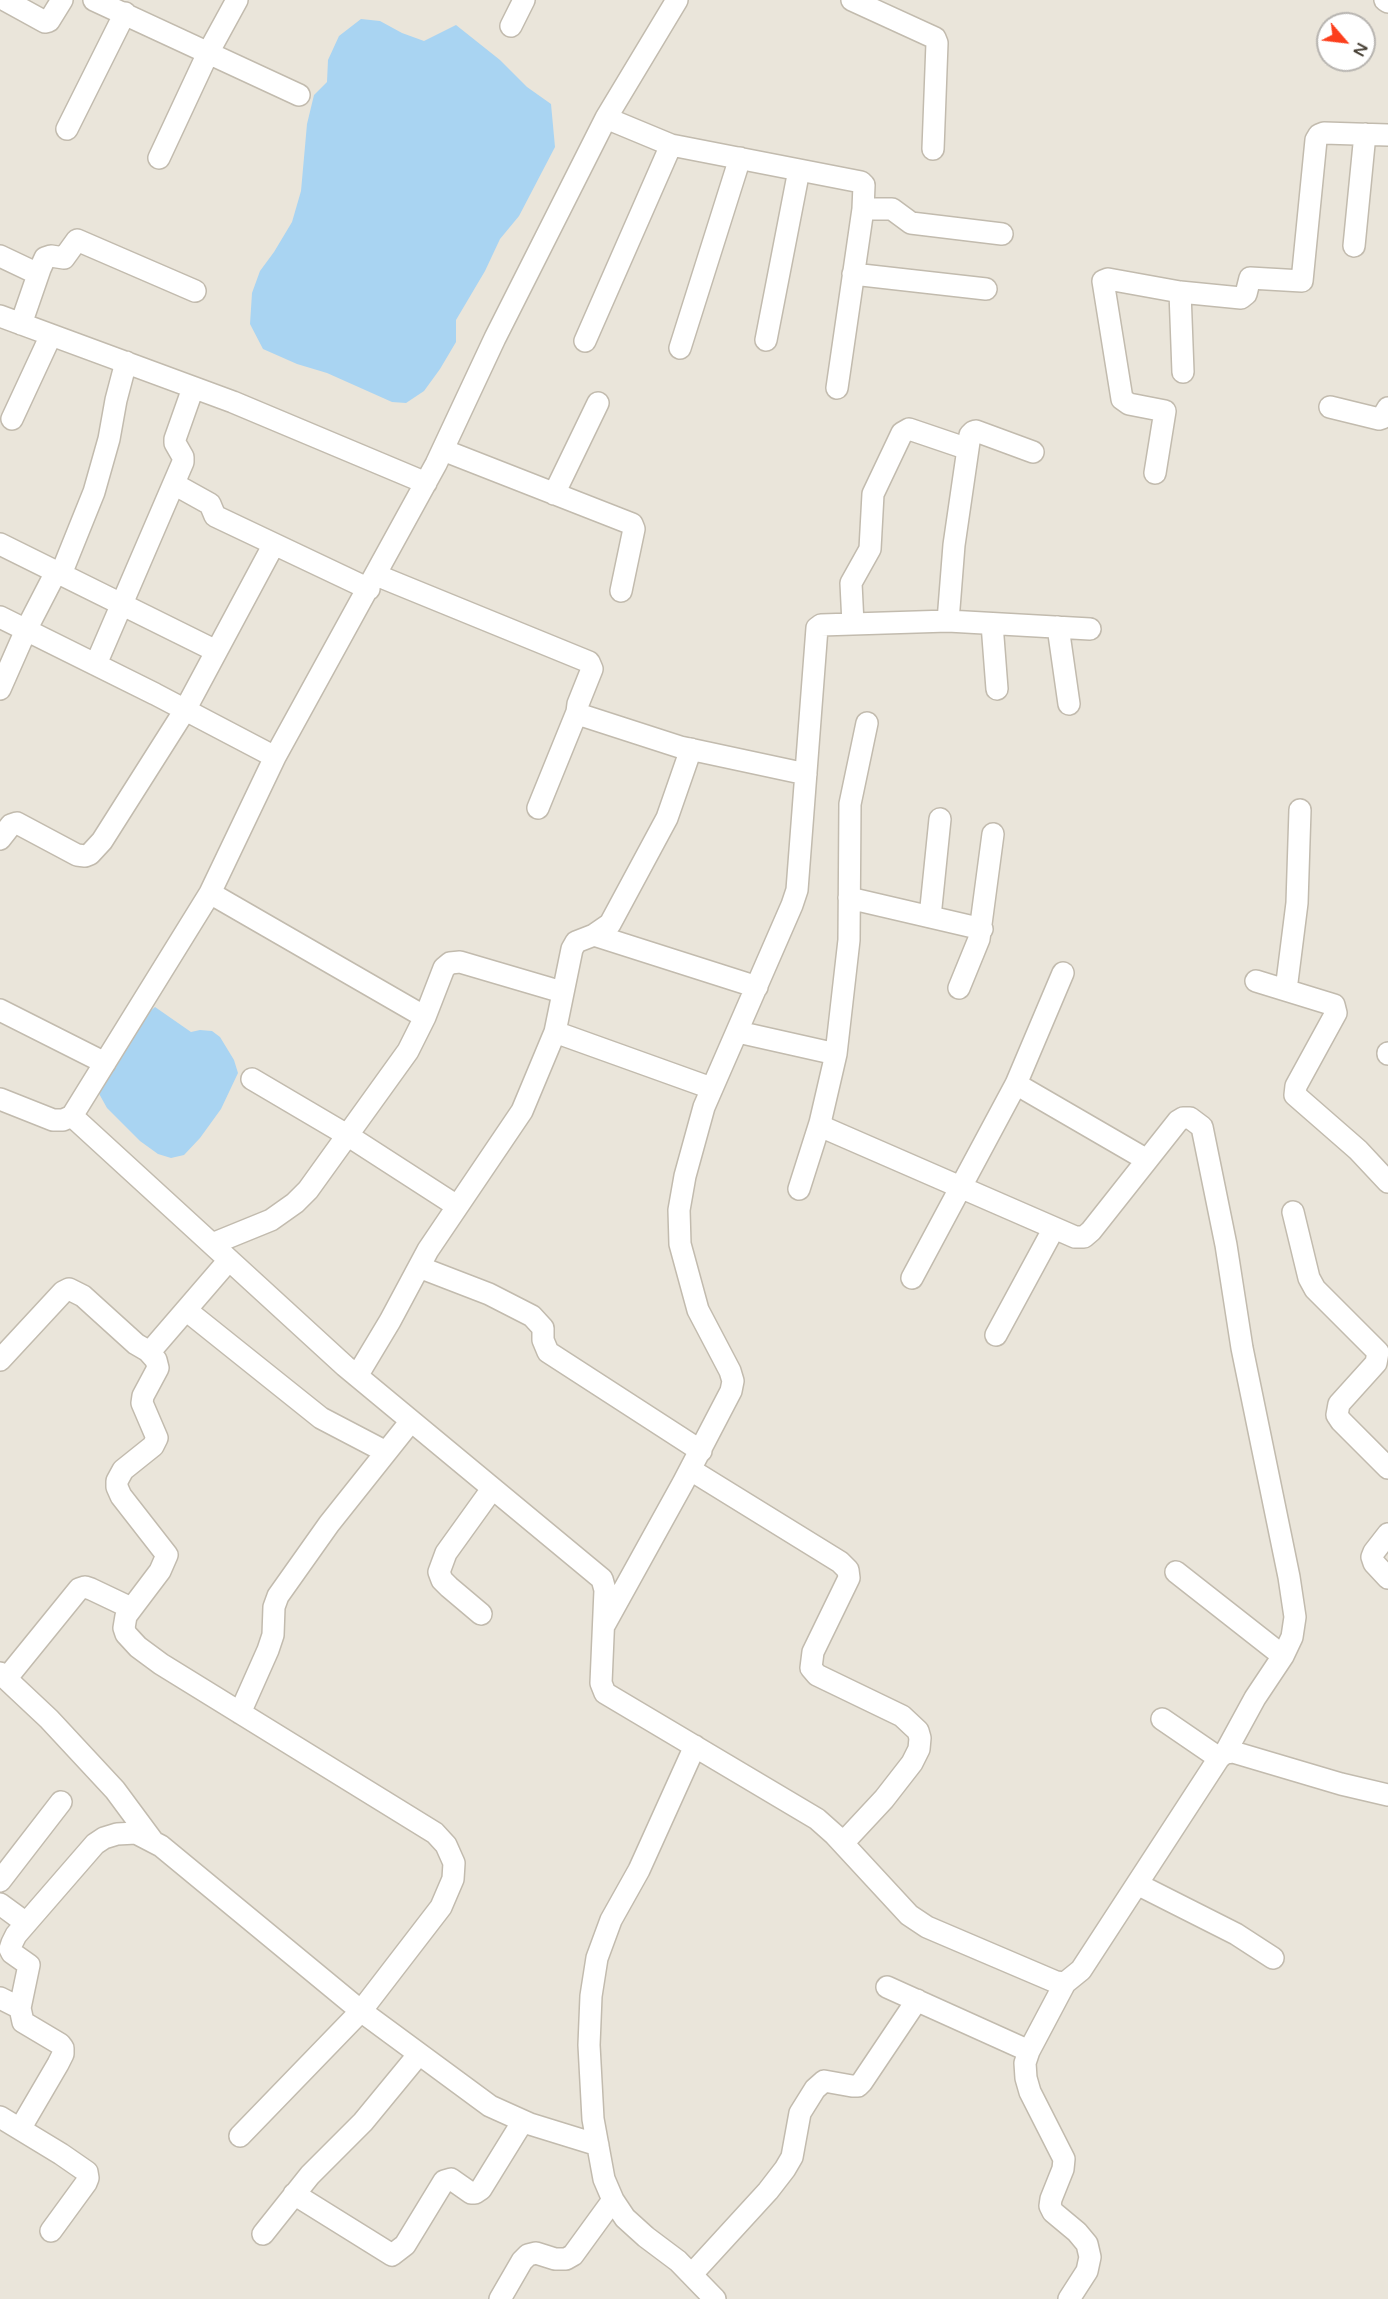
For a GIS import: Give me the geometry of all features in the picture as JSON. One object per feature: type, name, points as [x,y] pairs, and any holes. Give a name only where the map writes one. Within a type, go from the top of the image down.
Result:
[{"type":"street","points":[[5,0],[45,22],[49,21],[62,0]]},
{"type":"street","points":[[94,0],[298,95]]},
{"type":"street","points":[[159,158],[208,53],[237,0]]},
{"type":"street","points":[[511,27],[524,0]]},
{"type":"street","points":[[0,1100],[53,1120],[63,1120],[72,1116],[210,893],[275,758],[443,450],[495,338],[606,118],[676,0]]},
{"type":"street","points":[[852,0],[935,38],[937,43],[933,149]]},
{"type":"street","points":[[67,129],[125,13]]},
{"type":"street","points":[[606,118],[671,145],[861,182],[865,189],[863,208],[837,388]]},
{"type":"street","points":[[1155,473],[1165,411],[1129,404],[1122,399],[1103,281],[1108,279],[1180,292],[1241,298],[1246,294],[1250,278],[1302,281],[1316,140],[1324,133],[1388,135]]},
{"type":"street","points":[[1354,246],[1365,134]]},
{"type":"street","points":[[585,341],[671,145]]},
{"type":"street","points":[[680,348],[740,158]]},
{"type":"street","points":[[766,340],[799,170]]},
{"type":"street","points":[[863,208],[892,209],[911,223],[1002,234]]},
{"type":"street","points":[[21,324],[38,274],[48,256],[64,258],[74,242],[80,240],[195,291]]},
{"type":"street","points":[[0,256],[38,274]]},
{"type":"street","points":[[854,274],[986,289]]},
{"type":"street","points":[[1180,292],[1183,372]]},
{"type":"street","points":[[0,316],[193,387],[426,483]]},
{"type":"street","points":[[12,419],[51,335]]},
{"type":"street","points":[[0,688],[26,630],[58,573],[94,492],[109,439],[126,362]]},
{"type":"street","points":[[96,664],[174,484],[183,457],[175,439],[193,387]]},
{"type":"street","points":[[554,494],[598,403]]},
{"type":"street","points":[[1330,407],[1379,419],[1388,408]]},
{"type":"street","points":[[853,624],[851,583],[870,549],[873,494],[902,433],[909,429],[968,449]]},
{"type":"street","points":[[948,621],[954,545],[970,435],[976,431],[1033,452]]},
{"type":"street","points":[[443,450],[632,524],[634,529],[621,591]]},
{"type":"street","points":[[174,484],[210,504],[215,516],[274,544],[589,662],[592,669],[577,712],[538,808]]},
{"type":"street","points":[[0,544],[216,651]]},
{"type":"street","points":[[1,834],[11,825],[17,824],[77,855],[90,854],[102,841],[185,711],[274,544]]},
{"type":"street","points":[[0,617],[96,664],[275,758]]},
{"type":"street","points":[[603,1627],[724,1408],[733,1382],[730,1371],[698,1310],[680,1244],[679,1210],[697,1130],[711,1088],[738,1032],[797,890],[817,628],[821,625],[948,621],[1090,629]]},
{"type":"street","points":[[992,624],[998,689]]},
{"type":"street","points":[[1058,627],[1069,704]]},
{"type":"street","points":[[577,712],[691,749],[806,774]]},
{"type":"street","points":[[799,1189],[820,1123],[836,1054],[849,940],[850,804],[867,723]]},
{"type":"street","points":[[357,1376],[419,1267],[457,1206],[522,1111],[555,1032],[572,949],[576,942],[594,935],[610,924],[661,830],[673,803],[691,749]]},
{"type":"street","points":[[1286,990],[1297,903],[1300,810]]},
{"type":"street","points":[[930,917],[940,819]]},
{"type":"street","points":[[959,988],[980,939],[993,834]]},
{"type":"street","points":[[210,893],[425,1017]]},
{"type":"street","points":[[849,898],[982,928]]},
{"type":"street","points":[[594,935],[757,987]]},
{"type":"street","points":[[212,1244],[262,1225],[296,1203],[308,1190],[408,1051],[425,1017],[444,968],[450,963],[460,962],[562,992]]},
{"type":"street","points":[[912,1278],[1016,1084],[1062,973]]},
{"type":"street","points":[[1257,981],[1331,1003],[1336,1008],[1336,1013],[1296,1086],[1294,1095],[1358,1150],[1388,1182]]},
{"type":"street","points":[[0,1010],[105,1063]]},
{"type":"street","points":[[555,1032],[711,1088]]},
{"type":"street","points":[[738,1032],[836,1054]]},
{"type":"street","points":[[252,1080],[347,1135],[457,1206]]},
{"type":"street","points":[[1016,1084],[1147,1160]]},
{"type":"street","points":[[72,1116],[357,1376],[602,1579],[605,1590],[601,1683],[605,1693],[816,1819],[843,1843],[919,1922],[1056,1982],[1065,1983]]},
{"type":"street","points":[[820,1123],[827,1129],[1075,1237],[1084,1237],[1091,1231],[1178,1121],[1190,1118],[1202,1127],[1295,1617],[1292,1637],[1283,1656],[1255,1698],[1222,1755],[1081,1970],[1065,1983],[1025,2063],[1030,2092],[1064,2159],[1063,2169],[1050,2206],[1053,2212],[1077,2232],[1087,2244],[1090,2257],[1087,2271],[1069,2299]]},
{"type":"street","points":[[1293,1212],[1309,1278],[1315,1289],[1378,1352],[1376,1364],[1339,1404],[1337,1415],[1388,1468]]},
{"type":"street","points":[[996,1335],[1054,1228]]},
{"type":"street","points":[[148,1351],[154,1347],[229,1260]]},
{"type":"street","points":[[419,1267],[489,1294],[532,1316],[543,1328],[544,1347],[548,1352],[701,1451]]},
{"type":"street","points":[[0,1360],[63,1292],[69,1289],[83,1296],[136,1344],[148,1351],[156,1360],[158,1368],[142,1396],[142,1403],[157,1438],[153,1446],[123,1470],[117,1481],[117,1487],[121,1496],[167,1555],[160,1571],[126,1616],[124,1628],[126,1634],[138,1647],[161,1664],[435,1833],[446,1845],[454,1863],[453,1878],[441,1907],[361,2011],[240,2136]]},
{"type":"street","points":[[186,1310],[321,1418],[386,1452]]},
{"type":"street","points":[[240,1713],[273,1635],[274,1607],[278,1596],[329,1524],[411,1421]]},
{"type":"street","points":[[691,1470],[840,1562],[848,1570],[849,1578],[813,1652],[811,1668],[817,1675],[902,1716],[918,1731],[919,1749],[912,1762],[884,1799],[843,1843]]},
{"type":"street","points":[[481,1614],[442,1580],[439,1572],[446,1553],[492,1489]]},
{"type":"street","points":[[1388,1534],[1372,1557],[1374,1563],[1388,1578]]},
{"type":"street","points":[[1176,1572],[1283,1656]]},
{"type":"street","points":[[131,1608],[91,1589],[85,1587],[79,1589],[3,1676],[49,1719],[115,1790],[152,1840],[361,2011],[490,2106],[523,2121],[598,2145]]},
{"type":"street","points":[[1162,1719],[1222,1755],[1233,1752],[1348,1786],[1388,1795]]},
{"type":"street","points":[[695,1746],[639,1870],[611,1920],[597,1958],[591,1996],[589,2045],[593,2119],[604,2179],[613,2199],[625,2218],[692,2274],[715,2299]]},
{"type":"street","points":[[0,1881],[61,1802]]},
{"type":"street","points":[[20,2129],[63,2054],[60,2044],[24,2022],[20,2008],[29,1965],[10,1949],[16,1935],[95,1844],[117,1834],[136,1833],[152,1840]]},
{"type":"street","points":[[1137,1884],[1236,1934],[1273,1958]]},
{"type":"street","points":[[0,1904],[26,1923]]},
{"type":"street","points":[[887,1987],[1029,2051]]},
{"type":"street","points":[[0,1998],[20,2008]]},
{"type":"street","points":[[692,2274],[768,2191],[785,2169],[792,2157],[800,2113],[815,2089],[824,2081],[858,2086],[917,2000]]},
{"type":"street","points":[[263,2234],[294,2194],[363,2122],[419,2055]]},
{"type":"street","points":[[0,2117],[87,2172],[86,2182],[51,2231]]},
{"type":"street","points":[[294,2194],[392,2255],[405,2245],[444,2181],[451,2180],[471,2193],[476,2193],[481,2189],[523,2121]]},
{"type":"street","points":[[500,2299],[522,2261],[528,2255],[536,2253],[555,2259],[566,2259],[573,2255],[613,2199]]},
{"type":"shaded area","points":[[0,0],[1388,0],[1388,2299],[0,2299]]},
{"type":"water","points":[[361,19],[380,21],[402,33],[424,41],[456,25],[500,60],[527,87],[551,104],[555,147],[519,216],[500,239],[485,271],[456,320],[456,342],[424,391],[406,403],[392,402],[327,373],[297,364],[263,349],[250,324],[252,293],[260,271],[292,222],[301,191],[307,124],[314,95],[327,82],[328,60],[339,36]]},
{"type":"water","points":[[155,1007],[191,1032],[212,1031],[220,1037],[234,1060],[238,1073],[221,1109],[200,1138],[184,1155],[171,1158],[158,1154],[140,1141],[107,1108],[97,1090],[146,1015]]}]
